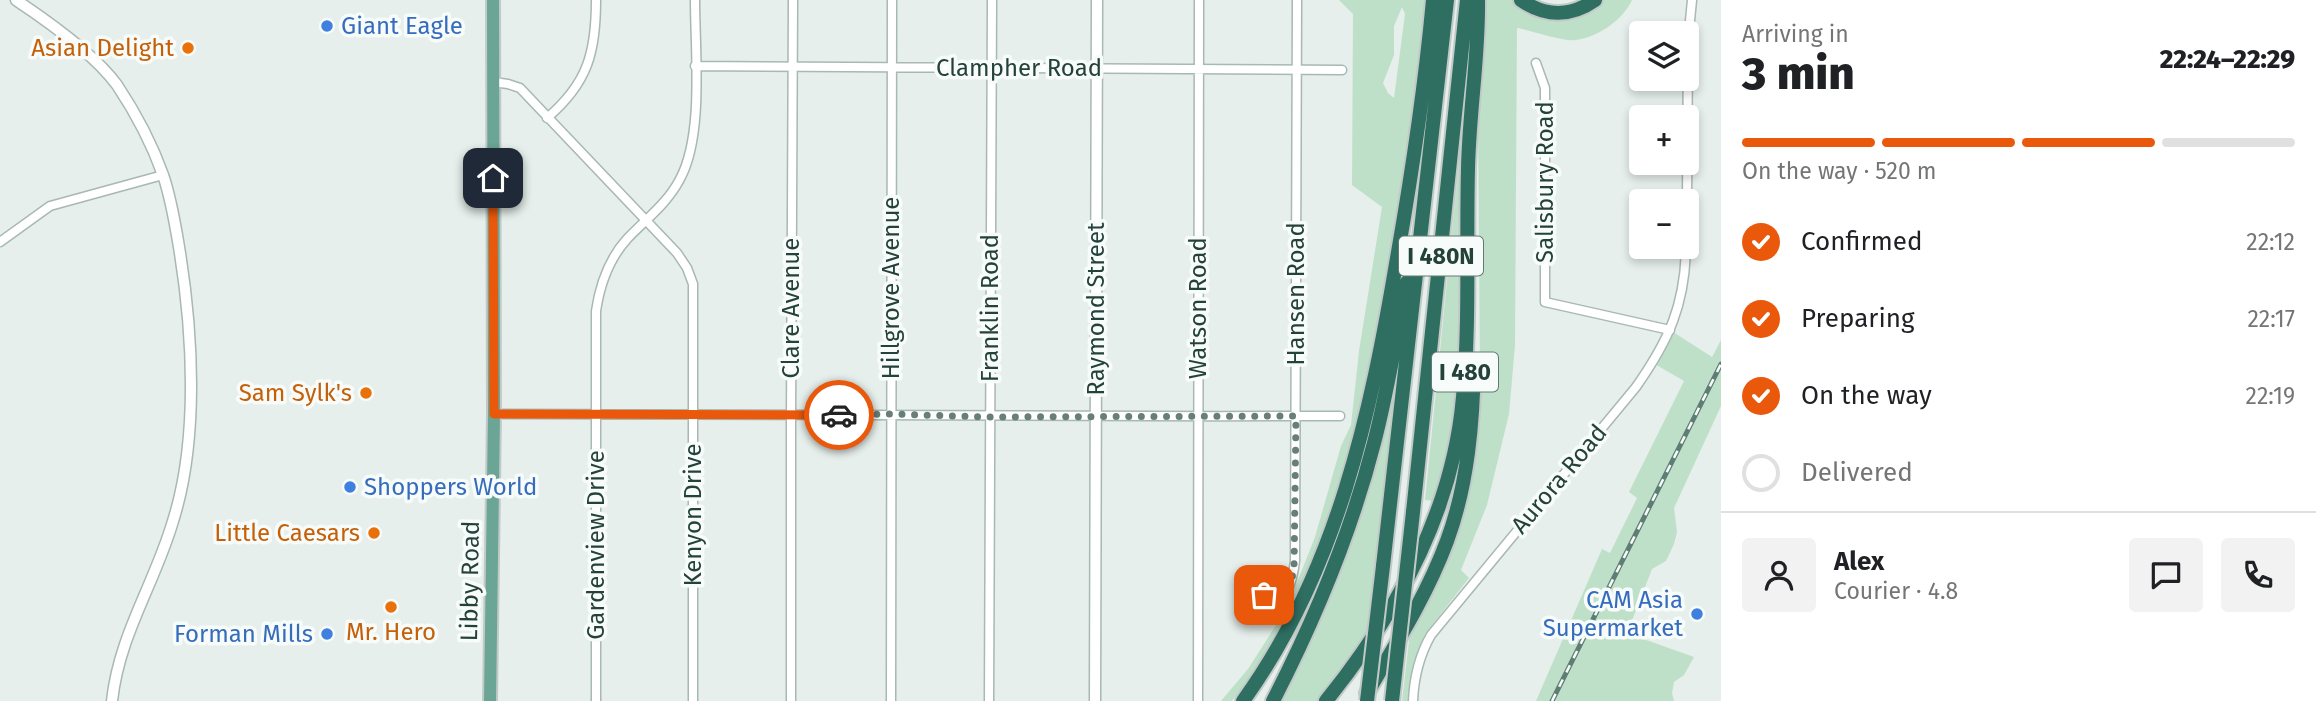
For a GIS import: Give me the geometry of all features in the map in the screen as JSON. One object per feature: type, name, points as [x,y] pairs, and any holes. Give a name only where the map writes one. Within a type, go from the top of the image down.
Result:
[{"type":"highway","points":[[1243,701],[1277,650],[1314,576],[1332,530],[1363,428],[1380,355],[1405,211],[1433,0]]},
{"type":"highway","points":[[1273,701],[1325,590],[1368,465],[1390,372],[1425,188],[1447,0]]},
{"type":"highway","name":"I 480N","points":[[1392,701],[1467,0]]},
{"type":"highway","name":"I 480","points":[[1326,701],[1387,617],[1414,567],[1438,506],[1452,458],[1462,408],[1465,367],[1469,144],[1478,0]]},
{"type":"highway","points":[[1521,0],[1540,11],[1552,13],[1574,11],[1595,0]]},
{"type":"highway","name":"I 480N","points":[[1365,701],[1383,566],[1425,188]]},
{"type":"highway","points":[[1365,701],[1436,568],[1459,502],[1471,429],[1474,384],[1475,344],[1466,287]]},
{"type":"main road","name":"Libby Road","points":[[490,701],[494,414],[493,0]]},
{"type":"street","points":[[16,0],[66,37],[115,83],[149,142],[171,203],[188,315],[190,373],[183,483],[174,521],[156,570],[124,642],[111,701]]},
{"type":"street","points":[[547,118],[575,90],[586,72],[594,47],[597,0]]},
{"type":"street","name":"Gardenview Drive","points":[[596,701],[598,295],[616,253],[673,191],[681,179],[690,154],[695,127],[695,0]]},
{"type":"street","name":"Clare Avenue","points":[[792,701],[793,0]]},
{"type":"street","name":"Hillgrove Avenue","points":[[891,701],[892,0]]},
{"type":"street","name":"Franklin Road","points":[[989,701],[992,0]]},
{"type":"street","name":"Raymond Street","points":[[1095,701],[1097,0]]},
{"type":"street","name":"Watson Road","points":[[1198,701],[1199,0]]},
{"type":"street","name":"Hansen Road","points":[[1289,587],[1277,594],[1260,596],[1255,604],[1257,614],[1267,617],[1277,611],[1289,587],[1295,561],[1297,0]]},
{"type":"street","points":[[1687,189],[1688,41],[1692,0]]},
{"type":"street","name":"Salisbury Road","points":[[1536,63],[1545,88],[1545,302],[1670,330]]},
{"type":"street","name":"Clampher Road","points":[[695,66],[1342,70]]},
{"type":"street","name":"Kenyon Drive","points":[[493,82],[520,88],[677,253],[693,284],[693,701]]},
{"type":"street","points":[[0,242],[50,206],[163,175]]},
{"type":"street","name":"Aurora Road","points":[[1413,701],[1417,669],[1422,651],[1431,635],[1636,387],[1661,352],[1682,294],[1685,259]]},
{"type":"street","points":[[494,414],[1340,416]]},
{"type":"green space","points":[[1339,0],[1427,0],[1394,239],[1380,317],[1350,454],[1321,544],[1303,586],[1264,655],[1232,701],[1221,701],[1248,669],[1287,608],[1315,537],[1341,446],[1351,425],[1359,351],[1382,207],[1352,185],[1353,14]],"holes":[[[1402,7],[1405,14],[1394,98],[1383,83],[1394,55],[1394,26]]]},
{"type":"green space","points":[[1487,0],[1518,0],[1541,15],[1600,0],[1632,0],[1616,21],[1601,31],[1576,40],[1517,28],[1515,345],[1509,414],[1487,505],[1461,570],[1469,578],[1425,634],[1413,671],[1409,701],[1402,701],[1411,624],[1442,567],[1480,368],[1478,120]]},
{"type":"green space","points":[[1459,161],[1464,161],[1459,377],[1448,453],[1433,501],[1425,500]]},
{"type":"green space","points":[[1670,330],[1712,357],[1721,340],[1721,406],[1674,508],[1677,532],[1674,544],[1666,561],[1652,569],[1631,623],[1635,636],[1694,657],[1684,675],[1674,682],[1674,701],[1536,701],[1602,549],[1610,553],[1637,498],[1629,492],[1684,381],[1653,363]]},
{"type":"green space","points":[[1396,384],[1366,640],[1318,701],[1281,701],[1332,585],[1360,505]]},
{"type":"railway","points":[[1552,701],[1721,364]]},
{"type":"way so far","points":[[839,415],[1296,416],[1294,571],[1289,587],[1277,594],[1264,595]]},
{"type":"place","name":"Giant Eagle","points":[[327,26]]},
{"type":"place","name":"Asian Delight","points":[[188,48]]},
{"type":"place","name":"Sam Sylk's","points":[[366,393]]},
{"type":"place","name":"Shoppers World","points":[[350,487]]},
{"type":"place","name":"Little Caesars","points":[[374,533]]},
{"type":"place","name":"Mr. Hero","points":[[391,607]]},
{"type":"place","name":"CAM Asia Supermarket","points":[[1697,614]]},
{"type":"place","name":"Forman Mills","points":[[327,634]]},
{"type":"route","points":[[493,178],[494,414],[839,415]]}]
